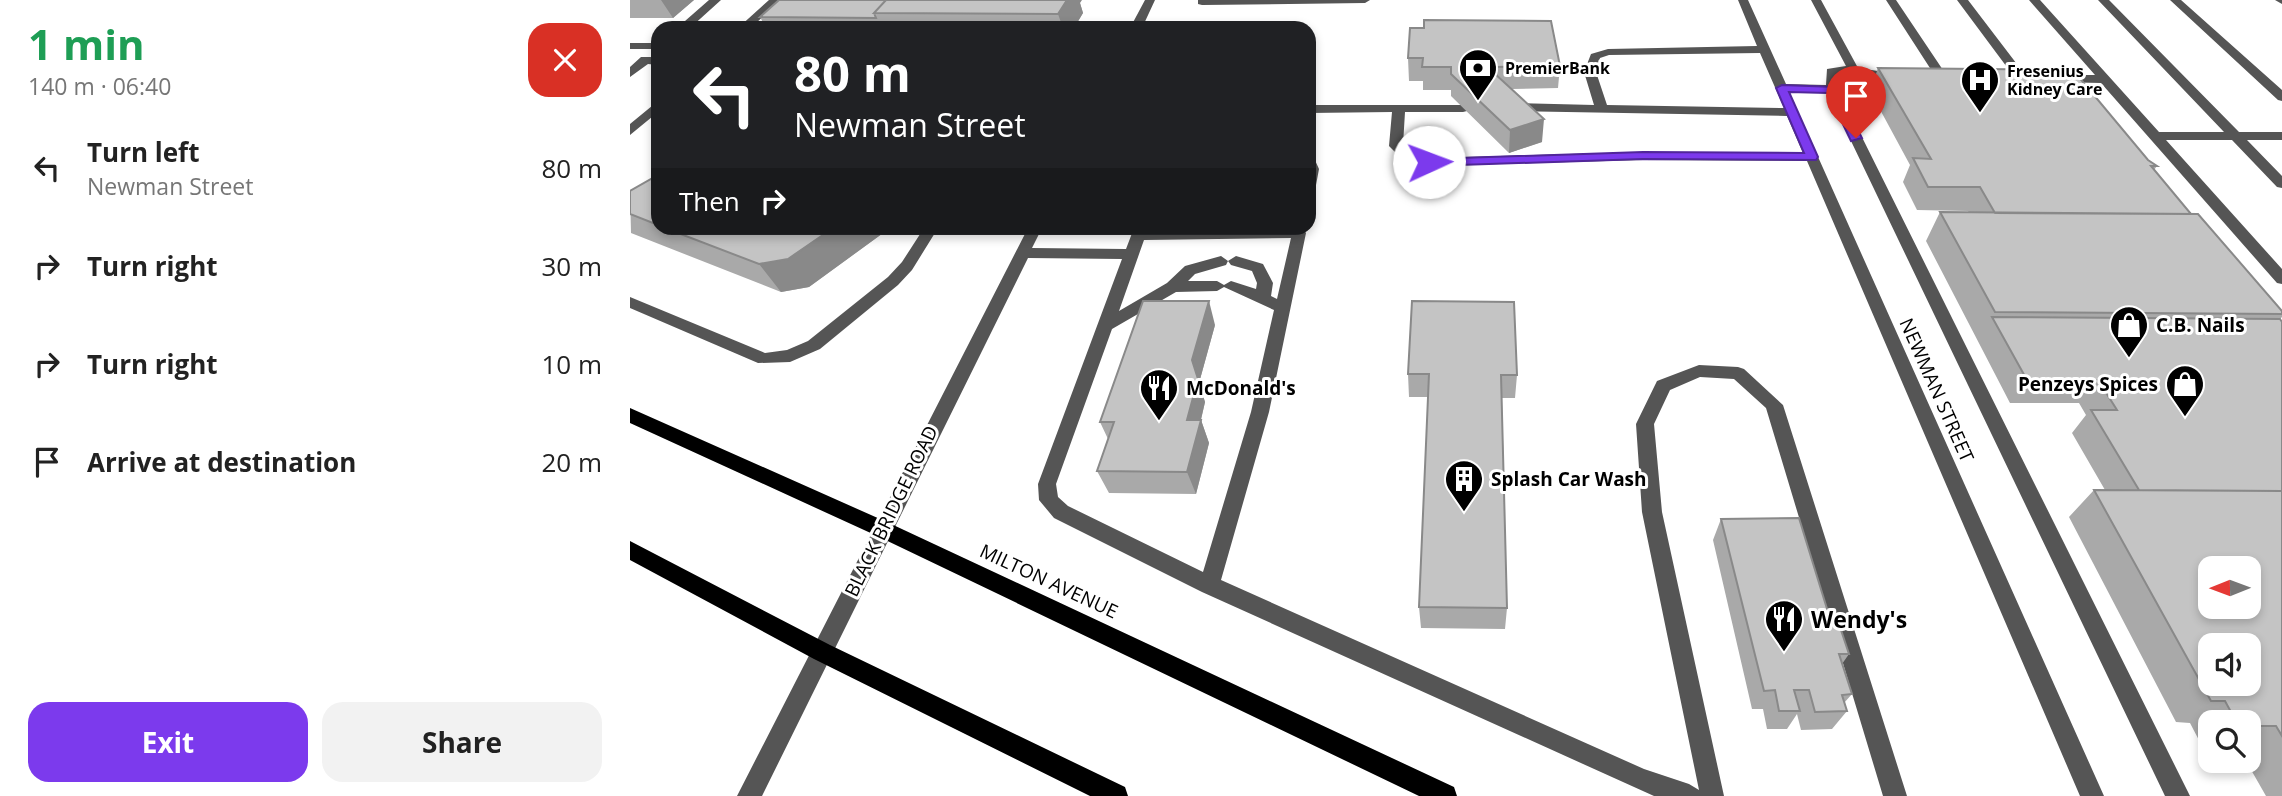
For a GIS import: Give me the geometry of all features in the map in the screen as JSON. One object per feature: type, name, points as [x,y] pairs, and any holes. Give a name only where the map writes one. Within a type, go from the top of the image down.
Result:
[{"type":"main road","name":"MILTON AVENUE","points":[[630,415],[882,529],[1445,796]]},
{"type":"main road","points":[[630,550],[822,652],[1116,796]]},
{"type":"street","points":[[691,21],[716,0]]},
{"type":"street","points":[[752,21],[775,0]]},
{"type":"street","points":[[1140,21],[1150,0]]},
{"type":"street","points":[[1202,2],[1366,0]]},
{"type":"street","name":"NEWMAN STREET","points":[[1743,0],[2092,796]]},
{"type":"street","points":[[1816,0],[1853,69]]},
{"type":"street","points":[[1891,0],[1950,79],[1878,78],[1853,69],[1831,72],[1832,89],[2178,796]]},
{"type":"street","points":[[1962,0],[2022,79]]},
{"type":"street","points":[[2034,0],[2282,279]]},
{"type":"street","points":[[2103,0],[2282,184]]},
{"type":"street","points":[[2175,0],[2282,97]]},
{"type":"street","points":[[630,46],[651,48]]},
{"type":"street","points":[[1602,109],[1590,72],[1595,56],[1608,52],[1765,49]]},
{"type":"street","points":[[630,73],[651,61]]},
{"type":"street","points":[[1996,79],[2105,79]]},
{"type":"street","points":[[1782,88],[1832,89]]},
{"type":"street","points":[[1506,107],[1792,112]]},
{"type":"street","points":[[1399,108],[1396,146],[1410,159],[1429,162],[1643,156],[1812,157]]},
{"type":"street","points":[[1316,109],[1463,108]]},
{"type":"street","points":[[630,131],[651,112]]},
{"type":"street","points":[[2155,136],[2282,136]]},
{"type":"street","points":[[630,302],[764,359],[790,356],[814,345],[893,281],[926,235]]},
{"type":"street","name":"BLACK BRIDGE ROAD","points":[[749,796],[1031,235]]},
{"type":"street","points":[[1138,235],[1047,484],[1049,500],[1061,512],[1148,557],[1630,775],[1689,796]]},
{"type":"street","points":[[1209,585],[1260,412],[1299,235]]},
{"type":"street","points":[[1022,253],[1132,254]]},
{"type":"street","points":[[1106,325],[1173,287],[1190,270],[1228,261],[1258,268],[1265,283],[1263,299]]},
{"type":"street","points":[[1173,287],[1238,286],[1283,308]]},
{"type":"street","points":[[1712,796],[1652,512],[1645,424],[1663,386],[1699,371],[1738,373],[1774,405],[1895,796]]},
{"type":"building","points":[[779,0],[886,0],[874,13],[876,18],[760,17]]},
{"type":"building","points":[[886,0],[1067,0],[1058,14],[874,13]]},
{"type":"building","points":[[1424,20],[1551,21],[1560,66],[1493,67],[1494,73],[1544,119],[1510,130],[1451,74],[1451,67],[1422,67],[1423,58],[1408,58],[1410,28],[1424,28]]},
{"type":"building","points":[[1878,68],[2073,70],[2148,160],[2157,166],[2151,166],[2191,214],[1995,213],[1980,187],[1928,187],[1913,158],[1931,159]]},
{"type":"building","points":[[651,179],[651,222],[630,214],[630,191]]},
{"type":"building","points":[[1940,212],[2198,214],[2282,314],[1995,312]]},
{"type":"building","points":[[683,235],[823,235],[788,259],[759,264]]},
{"type":"building","name":"McDonald's","points":[[1143,301],[1209,301],[1192,360],[1198,379],[1187,420],[1201,420],[1187,472],[1097,471],[1114,422],[1100,422]]},
{"type":"building","name":"Splash Car Wash","points":[[1412,301],[1514,302],[1517,375],[1501,375],[1507,608],[1419,607],[1429,374],[1408,374]]},
{"type":"building","points":[[1992,317],[2280,319],[2282,491],[2139,490],[2091,410],[2117,410],[2098,380],[2027,380]]},
{"type":"building","points":[[2094,490],[2282,491],[2282,736],[2276,726],[2261,726],[2261,710],[2230,710],[2225,701],[2211,701],[2208,696],[2261,696],[2261,633],[2198,633],[2198,678]]},
{"type":"building","name":"Wendy's","points":[[1799,518],[1828,612],[1835,612],[1849,654],[1839,654],[1852,694],[1842,695],[1847,711],[1815,712],[1809,690],[1794,690],[1800,711],[1779,711],[1775,690],[1764,691],[1721,519]]},
{"type":"place","name":"PremierBank","points":[[1478,102]]},
{"type":"place","name":"Fresenius Kidney Care","points":[[1980,114]]},
{"type":"place","name":"C.B. Nails","points":[[2129,359]]},
{"type":"place","name":"Penzeys Spices","points":[[2185,418]]},
{"type":"place","name":"McDonald's","points":[[1159,422]]},
{"type":"place","name":"Splash Car Wash","points":[[1464,513]]},
{"type":"place","name":"Wendy's","points":[[1784,653]]},
{"type":"route","points":[[1429,162],[1643,156],[1812,157],[1782,88],[1832,89],[1856,138]]}]
